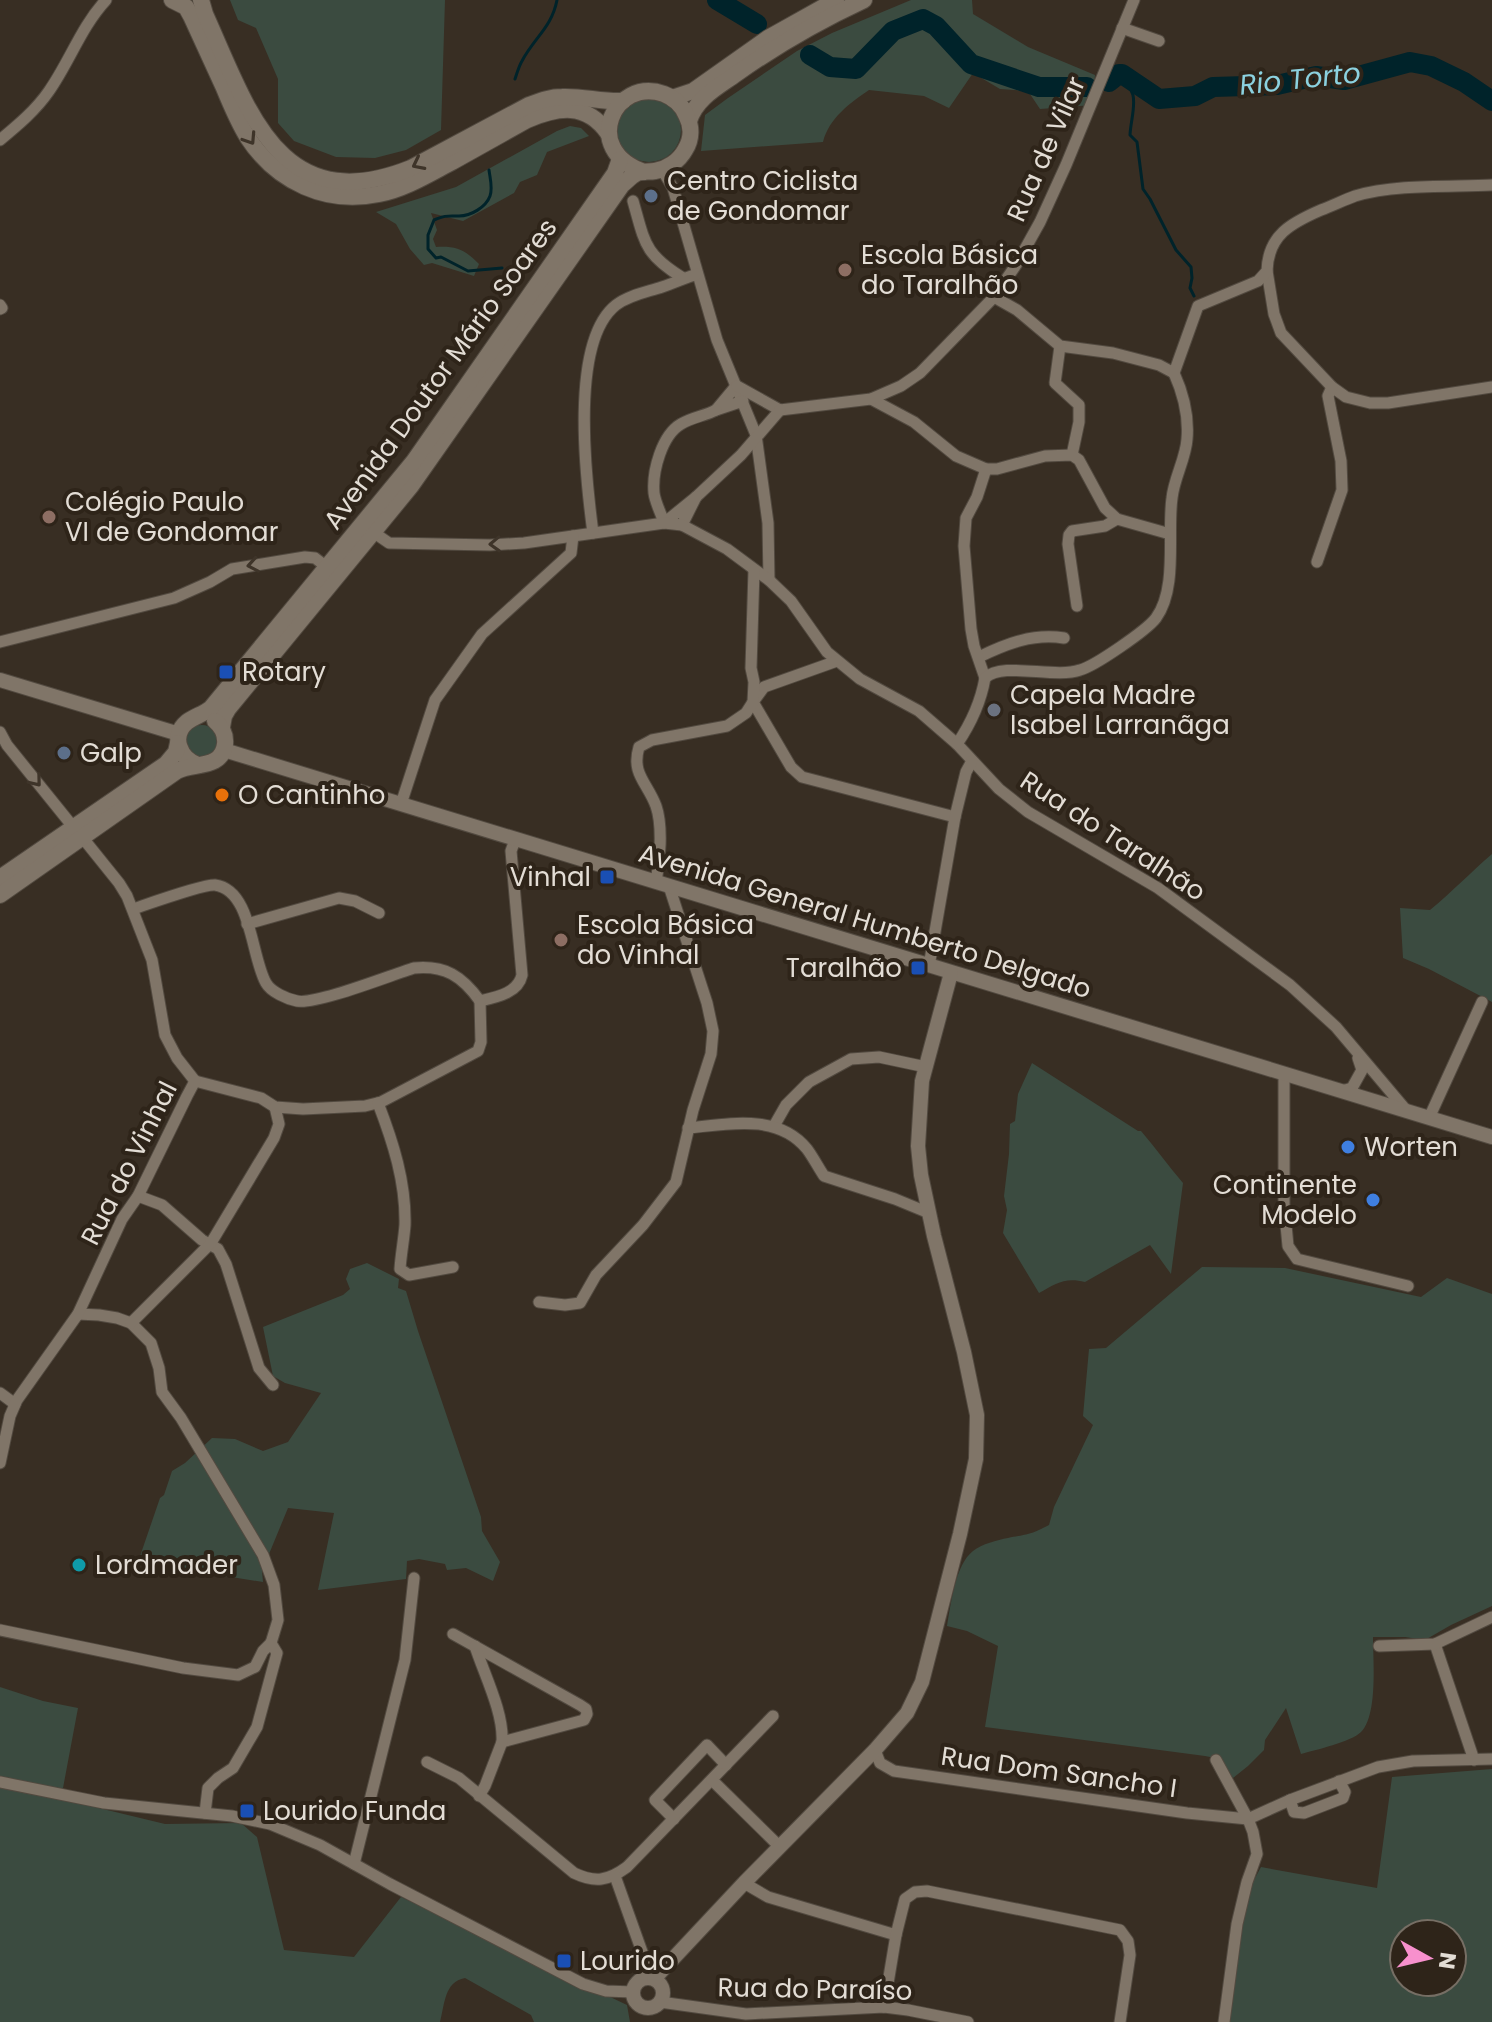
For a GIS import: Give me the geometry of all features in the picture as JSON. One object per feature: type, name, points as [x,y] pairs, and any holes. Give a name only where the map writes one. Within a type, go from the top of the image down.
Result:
[{"type":"main road","points":[[172,0],[186,7],[239,122],[260,155],[295,184],[312,190],[347,196],[390,191],[426,176],[527,120],[559,110],[579,110],[596,118],[608,133],[612,148],[620,159],[630,167],[662,172]]},
{"type":"main road","points":[[201,0],[245,102],[267,138],[292,163],[311,174],[332,180],[363,181],[411,168],[546,99],[568,97],[600,102],[623,101]]},
{"type":"main road","points":[[672,98],[693,91],[768,38],[836,0]]},
{"type":"main road","name":"Avenida Doutor Mário Soares","points":[[222,727],[228,709],[411,486],[622,185],[636,174],[662,172],[685,150],[691,134],[689,121],[692,112],[706,95],[793,35],[864,0]]},
{"type":"main road","points":[[608,133],[618,105],[631,95],[647,91],[672,98],[683,107],[689,121]]},
{"type":"main road","name":"Avenida Doutor Mário Soares","points":[[194,718],[211,708],[422,449],[615,173],[620,159]]},
{"type":"main road","points":[[0,878],[78,833],[186,766],[214,762],[224,750],[222,727],[210,718],[194,718],[187,722],[178,738],[176,752],[166,764],[78,833],[0,895]]},
{"type":"main road","points":[[178,738],[183,757],[198,765]]},
{"type":"street","points":[[0,140],[43,99],[92,16],[106,0]]},
{"type":"street","name":"Rua de Vilar","points":[[780,410],[871,399],[901,386],[920,373],[994,297],[1040,222],[1134,0]]},
{"type":"street","points":[[1122,28],[1159,41]]},
{"type":"street","points":[[662,172],[717,340],[756,435],[768,523],[769,580]]},
{"type":"street","points":[[1492,185],[1401,189],[1357,196],[1289,227],[1270,248],[1267,271],[1274,314],[1281,333],[1332,387],[1346,397],[1357,401],[1388,403],[1492,387]]},
{"type":"street","points":[[633,201],[650,252],[661,264],[683,278]]},
{"type":"street","points":[[1174,373],[1198,306],[1258,281],[1267,271]]},
{"type":"street","points":[[593,533],[583,432],[587,375],[600,327],[608,313],[626,299],[697,274]]},
{"type":"street","points":[[985,678],[999,671],[1064,674],[1082,670],[1113,652],[1155,619],[1168,583],[1172,496],[1188,440],[1183,393],[1174,373],[1159,365],[1113,353],[1060,346],[1017,310],[994,297]]},
{"type":"street","points":[[1060,346],[1055,383],[1079,405],[1072,455]]},
{"type":"street","points":[[716,410],[736,386]]},
{"type":"street","points":[[736,386],[780,410],[741,455],[664,523],[654,494],[656,470],[668,433],[682,423],[743,401]]},
{"type":"street","points":[[1317,562],[1342,490],[1341,461],[1328,396],[1332,387]]},
{"type":"street","points":[[871,399],[914,422],[956,456],[986,469],[1045,456],[1072,455],[1079,460],[1105,508],[1117,519],[1170,534]]},
{"type":"street","points":[[957,744],[966,732],[985,678],[971,629],[964,546],[966,518],[986,469]]},
{"type":"street","points":[[682,525],[696,497]]},
{"type":"street","points":[[1077,606],[1069,535],[1072,531],[1105,526],[1117,519]]},
{"type":"street","name":"Rua do Taralhão","points":[[373,532],[389,543],[397,544],[490,545],[664,523],[682,525],[727,549],[769,580],[791,601],[827,652],[837,661],[860,679],[919,711],[957,744],[999,789],[1028,812],[1158,888],[1290,985],[1336,1027],[1406,1111]]},
{"type":"street","points":[[401,804],[435,700],[482,634],[571,553],[573,536]]},
{"type":"street","points":[[0,642],[174,598],[232,569],[249,565],[305,557],[315,558],[328,568]]},
{"type":"street","points":[[754,570],[753,702],[791,767],[802,777],[955,817]]},
{"type":"street","points":[[979,657],[1012,641],[1051,635],[1064,638]]},
{"type":"street","points":[[539,1302],[580,1303],[596,1275],[643,1225],[676,1182],[688,1128],[711,1054],[713,1031],[707,1003],[662,884],[657,808],[640,776],[635,759],[639,747],[652,740],[727,726],[746,713],[764,687],[837,661]]},
{"type":"street","points":[[0,680],[178,738]]},
{"type":"street","name":"Rua do Vinhal","points":[[0,732],[7,745],[119,883],[133,909],[152,960],[165,1035],[177,1058],[195,1081],[138,1196],[122,1219],[78,1314],[15,1404],[0,1463]]},
{"type":"street","name":"Avenida General Humberto Delgado","points":[[224,750],[1492,1137]]},
{"type":"street","points":[[929,966],[955,817],[966,772],[972,761]]},
{"type":"street","points":[[480,1001],[515,988],[522,975],[511,851],[515,840]]},
{"type":"street","points":[[133,909],[212,885],[226,888],[236,895],[266,985],[278,994],[299,1002],[318,1000],[414,968],[426,967],[453,973],[468,985],[480,1001],[481,1042],[478,1051],[378,1103],[319,1108],[275,1107],[261,1098],[195,1081]]},
{"type":"street","points":[[247,924],[339,898],[355,901],[379,913]]},
{"type":"street","points":[[615,1876],[651,1978],[662,1988],[663,1997],[654,2006],[643,2007],[637,2003],[633,1992],[636,1983],[651,1978],[875,1750],[907,1713],[922,1682],[976,1459],[977,1415],[929,1213],[918,1146],[922,1081],[951,973]]},
{"type":"street","points":[[1429,1118],[1482,1002]]},
{"type":"street","points":[[1342,1091],[1352,1088],[1362,1070],[1357,1053]]},
{"type":"street","points":[[774,1126],[786,1105],[809,1082],[851,1059],[879,1057],[926,1067]]},
{"type":"street","points":[[1284,1074],[1284,1204],[1288,1246],[1297,1259],[1408,1286]]},
{"type":"street","points":[[378,1103],[391,1137],[401,1179],[405,1224],[400,1269],[409,1275],[453,1267]]},
{"type":"street","points":[[131,1323],[211,1243],[274,1138],[279,1124],[275,1107]]},
{"type":"street","points":[[688,1128],[745,1123],[781,1127],[806,1147],[824,1176],[929,1213]]},
{"type":"street","points":[[138,1196],[162,1205],[202,1240],[218,1249],[226,1264],[259,1368],[273,1385]]},
{"type":"street","points":[[0,1630],[183,1668],[238,1675],[255,1667],[271,1643],[278,1620],[274,1585],[263,1555],[181,1418],[162,1392],[151,1343],[131,1323],[108,1316],[78,1314]]},
{"type":"street","points":[[0,1393],[15,1404]]},
{"type":"street","points":[[354,1864],[405,1660],[414,1578]]},
{"type":"street","points":[[1379,1646],[1435,1644],[1492,1617]]},
{"type":"street","points":[[453,1634],[586,1709],[584,1720],[502,1742]]},
{"type":"street","points":[[205,1813],[208,1788],[233,1768],[257,1727],[277,1653],[271,1643]]},
{"type":"street","points":[[1435,1644],[1474,1760]]},
{"type":"street","points":[[475,1646],[500,1717],[502,1742],[479,1796]]},
{"type":"street","points":[[427,1762],[459,1778],[574,1873],[603,1879],[615,1876],[627,1867],[773,1716]]},
{"type":"street","points":[[674,1819],[655,1800],[707,1745],[726,1765]]},
{"type":"street","name":"Rua Dom Sancho I","points":[[875,1750],[880,1763],[894,1771],[1248,1819]]},
{"type":"street","points":[[1248,1819],[1378,1767],[1413,1761],[1492,1759]]},
{"type":"street","points":[[1216,1760],[1248,1819],[1257,1854],[1237,1924],[1224,2022]]},
{"type":"street","points":[[712,1780],[780,1847]]},
{"type":"street","points":[[1290,1800],[1294,1812],[1304,1813],[1343,1798],[1345,1792],[1339,1781]]},
{"type":"street","points":[[0,1782],[104,1803],[232,1816],[270,1824],[320,1845],[583,1984],[606,1991],[633,1992]]},
{"type":"street","points":[[744,1883],[768,1897],[896,1935]]},
{"type":"street","points":[[884,2007],[905,1899],[915,1892],[927,1891],[1120,1930],[1128,1941],[1130,1955],[1120,2022]]},
{"type":"street","name":"Rua do Paraíso","points":[[660,2002],[746,2014],[884,2007],[968,2022]]},
{"type":"street","points":[[637,2022],[643,2007]]},
{"type":"green space","points":[[230,0],[445,0],[441,130],[406,150],[375,158],[336,157],[294,141],[278,123],[278,79],[256,28],[238,20]]},
{"type":"green space","points":[[911,0],[972,0],[973,14],[1028,47],[1095,75],[1093,105],[1040,109],[1028,91],[1000,89],[973,73],[949,108],[924,96],[869,90],[835,118],[823,142],[701,151],[705,115],[728,98],[797,51]]},
{"type":"green space","points":[[643,98],[655,98],[672,107],[679,118],[679,142],[672,153],[655,162],[643,162],[631,157],[622,148],[617,136],[617,124],[622,112],[631,103]]},
{"type":"green space","points":[[570,126],[581,128],[589,136],[547,152],[537,175],[520,182],[514,193],[463,221],[431,213],[437,230],[433,239],[436,247],[454,248],[469,255],[479,264],[474,276],[432,263],[424,265],[410,249],[396,224],[376,212],[456,187]]},
{"type":"green space","points":[[202,725],[213,730],[218,741],[213,752],[202,757],[191,752],[186,741],[191,730]]},
{"type":"green space","points":[[1492,854],[1492,1002],[1403,958],[1400,908],[1430,910]]},
{"type":"green space","points":[[1032,1063],[1141,1131],[1183,1183],[1171,1274],[1150,1245],[1085,1282],[1066,1281],[1039,1293],[1003,1233],[1007,1210],[1004,1196],[1010,1124],[1015,1121],[1018,1094]]},
{"type":"green space","points":[[367,1263],[399,1279],[398,1288],[406,1291],[481,1517],[482,1531],[500,1562],[493,1581],[466,1568],[447,1570],[445,1564],[419,1559],[407,1561],[406,1579],[318,1590],[334,1513],[288,1508],[262,1571],[263,1582],[138,1562],[172,1471],[212,1438],[235,1439],[263,1451],[288,1442],[321,1393],[285,1383],[273,1376],[263,1327],[343,1295],[350,1289],[346,1279],[350,1269]]},
{"type":"green space","points":[[1202,1267],[1285,1268],[1421,1297],[1447,1278],[1492,1294],[1492,1606],[1425,1640],[1373,1637],[1372,1701],[1361,1732],[1341,1742],[1301,1754],[1286,1708],[1265,1740],[1264,1750],[1233,1778],[1220,1759],[985,1727],[998,1646],[967,1631],[947,1626],[958,1575],[973,1551],[1049,1525],[1054,1507],[1093,1425],[1083,1416],[1089,1349],[1106,1348]]},
{"type":"green space","points":[[0,1687],[78,1708],[63,1788],[74,1802],[165,1824],[241,1823],[257,1837],[284,1950],[354,1957],[401,1897],[627,2005],[630,2022],[534,2022],[531,2015],[465,1978],[449,1989],[440,2022],[0,2022]]},
{"type":"green space","points":[[1492,1769],[1492,2022],[1228,2022],[1247,1893],[1261,1867],[1377,1888],[1392,1777]]},
{"type":"waterway","points":[[515,79],[527,53],[551,18],[557,0]]},
{"type":"waterway","name":"Rio Torto","points":[[717,0],[757,24]]},
{"type":"waterway","name":"Rio Torto","points":[[810,55],[830,67],[856,69],[893,31],[923,19],[936,26],[971,64],[1039,87],[1087,87]]},
{"type":"waterway","name":"Rio Torto","points":[[1109,82],[1122,74],[1159,99],[1195,96],[1213,87],[1277,85],[1316,76],[1344,80],[1410,62],[1431,66],[1464,82],[1492,101]]},
{"type":"waterway","points":[[1115,78],[1124,82],[1133,94],[1130,135],[1137,142],[1143,189],[1176,250],[1191,267],[1190,288],[1194,296]]},
{"type":"waterway","points":[[489,170],[491,190],[485,204],[468,214],[434,220],[428,235],[428,249],[436,258],[441,257],[468,271],[502,268]]},
{"type":"place","name":"Centro Ciclista de Gondomar","points":[[651,196]]},
{"type":"place","name":"Escola Básica do Taralhão","points":[[845,270]]},
{"type":"place","name":"Colégio Paulo VI de Gondomar","points":[[49,517]]},
{"type":"place","name":"Rotary","points":[[226,672]]},
{"type":"place","name":"Capela Madre Isabel Larranãga","points":[[994,710]]},
{"type":"place","name":"Galp","points":[[64,753]]},
{"type":"place","name":"O Cantinho","points":[[222,795]]},
{"type":"place","name":"Vinhal","points":[[607,877]]},
{"type":"place","name":"Escola Básica do Vinhal","points":[[561,940]]},
{"type":"place","name":"Taralhão","points":[[918,968]]},
{"type":"place","name":"Worten","points":[[1348,1147]]},
{"type":"place","name":"Continente Modelo","points":[[1373,1200]]},
{"type":"place","name":"Lordmader","points":[[79,1565]]},
{"type":"place","name":"Lourido Funda","points":[[247,1811]]},
{"type":"place","name":"Lourido","points":[[564,1961]]}]
